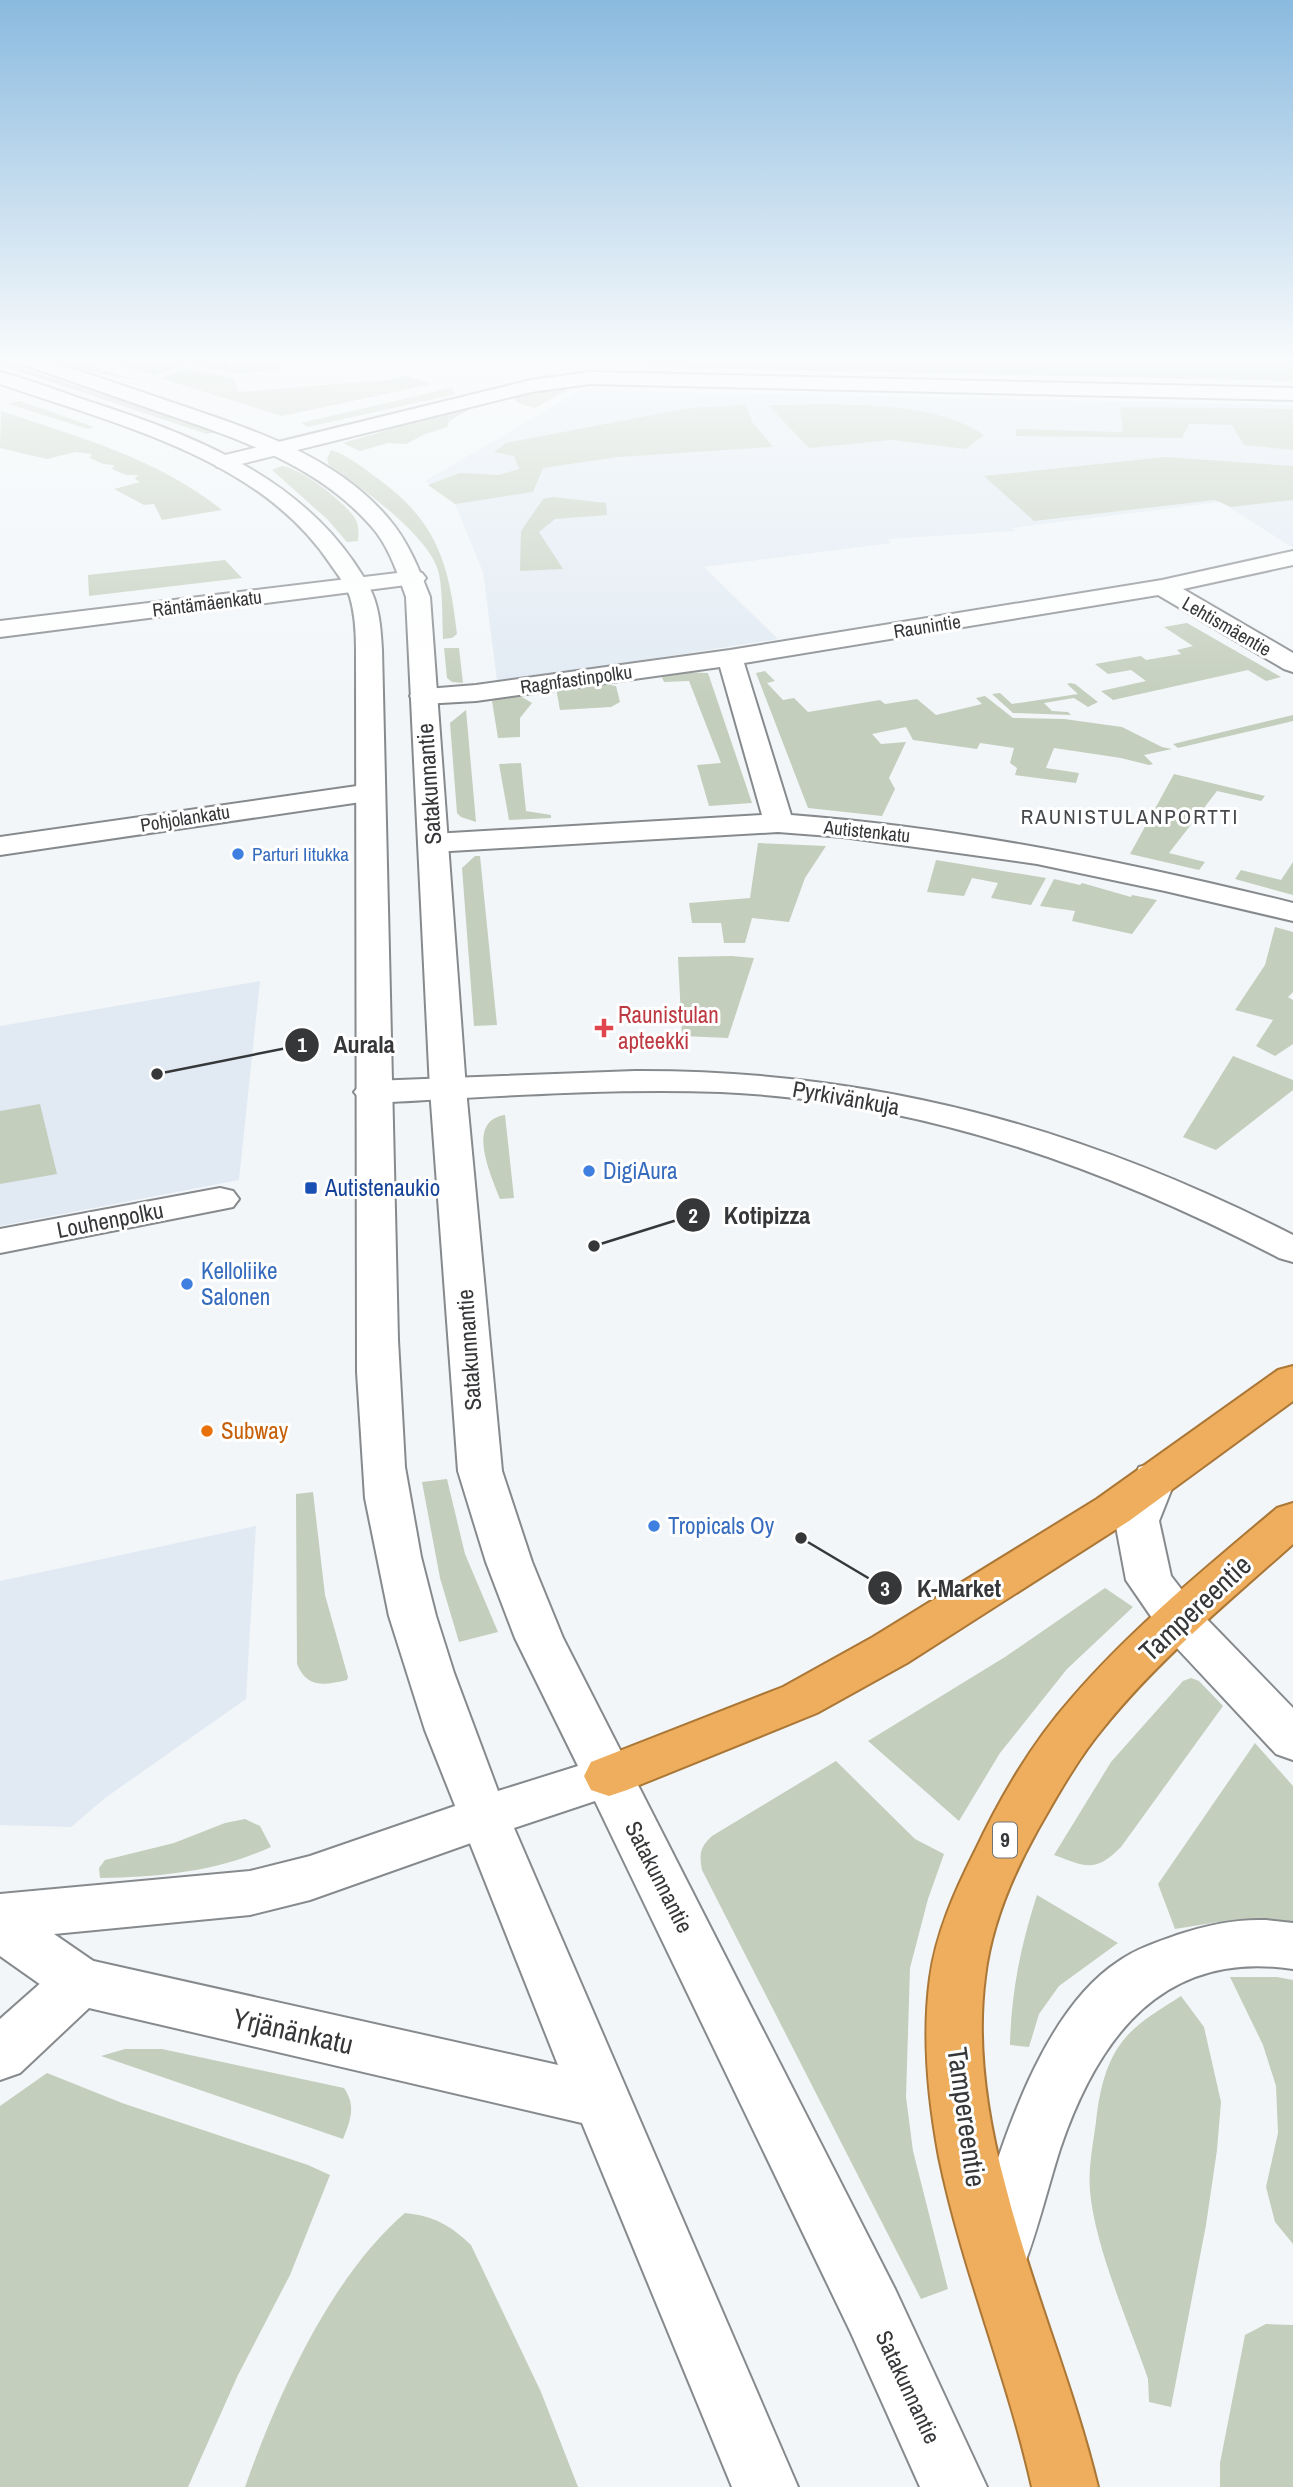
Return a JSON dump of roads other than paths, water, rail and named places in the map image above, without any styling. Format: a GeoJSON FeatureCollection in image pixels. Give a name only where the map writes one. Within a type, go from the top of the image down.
{"type":"FeatureCollection","features":[{"type":"Feature","properties":{"kind":"highway"},"geometry":{"type":"LineString","coordinates":[[609,1776],[800,1700],[891,1650],[1102,1517],[1293,1380]]}},
{"type":"Feature","properties":{"kind":"highway","name":"Tampereentie"},"geometry":{"type":"LineString","coordinates":[[1065,2487],[1044,2404],[995,2262],[974,2182],[955,2067],[956,2003],[963,1950],[982,1889],[996,1857],[1024,1807],[1086,1714],[1178,1619],[1293,1519]]}},
{"type":"Feature","properties":{"kind":"main road"},"geometry":{"type":"LineString","coordinates":[[241,472],[282,498],[308,520],[342,562],[356,585],[367,620],[371,793],[372,1092],[380,1414],[386,1492],[400,1572],[419,1644],[484,1818],[765,2487]]}},
{"type":"Feature","properties":{"kind":"main road","name":"Satakunnantie"},"geometry":{"type":"LineString","coordinates":[[320,472],[368,509],[395,541],[406,557],[418,597],[448,1089],[474,1420],[481,1471],[509,1562],[539,1638],[873,2311],[954,2487]]}},
{"type":"Feature","properties":{"kind":"main road","name":"Raunintie"},"geometry":{"type":"LineString","coordinates":[[730,658],[1162,587],[1293,558]]}},
{"type":"Feature","properties":{"kind":"main road","name":"Räntämäenkatu"},"geometry":{"type":"LineString","coordinates":[[0,629],[414,578]]}},
{"type":"Feature","properties":{"kind":"main road","name":"Lehtismäentie"},"geometry":{"type":"LineString","coordinates":[[1162,587],[1293,664]]}},
{"type":"Feature","properties":{"kind":"main road"},"geometry":{"type":"LineString","coordinates":[[730,658],[778,823]]}},
{"type":"Feature","properties":{"kind":"main road","name":"Ragnfastinpolku"},"geometry":{"type":"LineString","coordinates":[[369,699],[476,693],[730,658]]}},
{"type":"Feature","properties":{"kind":"main road","name":"Pohjolankatu"},"geometry":{"type":"LineString","coordinates":[[0,846],[371,793]]}},
{"type":"Feature","properties":{"kind":"main road","name":"Autistenkatu"},"geometry":{"type":"LineString","coordinates":[[433,843],[778,823],[873,831],[1035,853],[1144,874],[1293,912]]}},
{"type":"Feature","properties":{"kind":"main road","name":"Pyrkivänkuja"},"geometry":{"type":"LineString","coordinates":[[372,1092],[670,1081],[724,1082],[817,1091],[991,1126],[1057,1146],[1140,1177],[1293,1250]]}},
{"type":"Feature","properties":{"kind":"main road","name":"Louhenpolku"},"geometry":{"type":"LineString","coordinates":[[0,1241],[220,1199]]}},
{"type":"Feature","properties":{"kind":"main road"},"geometry":{"type":"LineString","coordinates":[[1154,1478],[1137,1521],[1149,1580],[1178,1619],[1293,1740]]}},
{"type":"Feature","properties":{"kind":"main road"},"geometry":{"type":"LineString","coordinates":[[0,1917],[250,1893],[310,1878],[609,1776]]}},
{"type":"Feature","properties":{"kind":"main road","name":"Yrjänänkatu"},"geometry":{"type":"LineString","coordinates":[[0,1927],[80,1982],[601,2101]]}},
{"type":"Feature","properties":{"kind":"main road"},"geometry":{"type":"LineString","coordinates":[[995,2262],[1044,2116],[1072,2056],[1093,2020],[1134,1980],[1173,1960],[1215,1946],[1248,1941],[1293,1946]]}},
{"type":"Feature","properties":{"kind":"main road"},"geometry":{"type":"LineString","coordinates":[[0,2055],[80,1982]]}},
{"type":"Feature","properties":{"kind":"place","name":"Parturi Iitukka"},"geometry":{"type":"Point","coordinates":[238,854]}},
{"type":"Feature","properties":{"kind":"place","name":"Raunistulan apteekki"},"geometry":{"type":"Point","coordinates":[604,1028]}},
{"type":"Feature","properties":{"kind":"place","name":"Aurala"},"geometry":{"type":"Point","coordinates":[157,1074]}},
{"type":"Feature","properties":{"kind":"place","name":"DigiAura"},"geometry":{"type":"Point","coordinates":[589,1171]}},
{"type":"Feature","properties":{"kind":"place","name":"Autistenaukio"},"geometry":{"type":"Point","coordinates":[311,1188]}},
{"type":"Feature","properties":{"kind":"place","name":"Kotipizza"},"geometry":{"type":"Point","coordinates":[594,1246]}},
{"type":"Feature","properties":{"kind":"place","name":"Kelloliike Salonen"},"geometry":{"type":"Point","coordinates":[187,1284]}},
{"type":"Feature","properties":{"kind":"place","name":"Subway"},"geometry":{"type":"Point","coordinates":[207,1431]}},
{"type":"Feature","properties":{"kind":"place","name":"Tropicals Oy"},"geometry":{"type":"Point","coordinates":[654,1526]}},
{"type":"Feature","properties":{"kind":"place","name":"K-Market"},"geometry":{"type":"Point","coordinates":[801,1538]}},
{"type":"Feature","properties":{"kind":"district","name":"RAUNISTULANPORTTI"},"geometry":{"type":"Point","coordinates":[1130,817]}}]}
